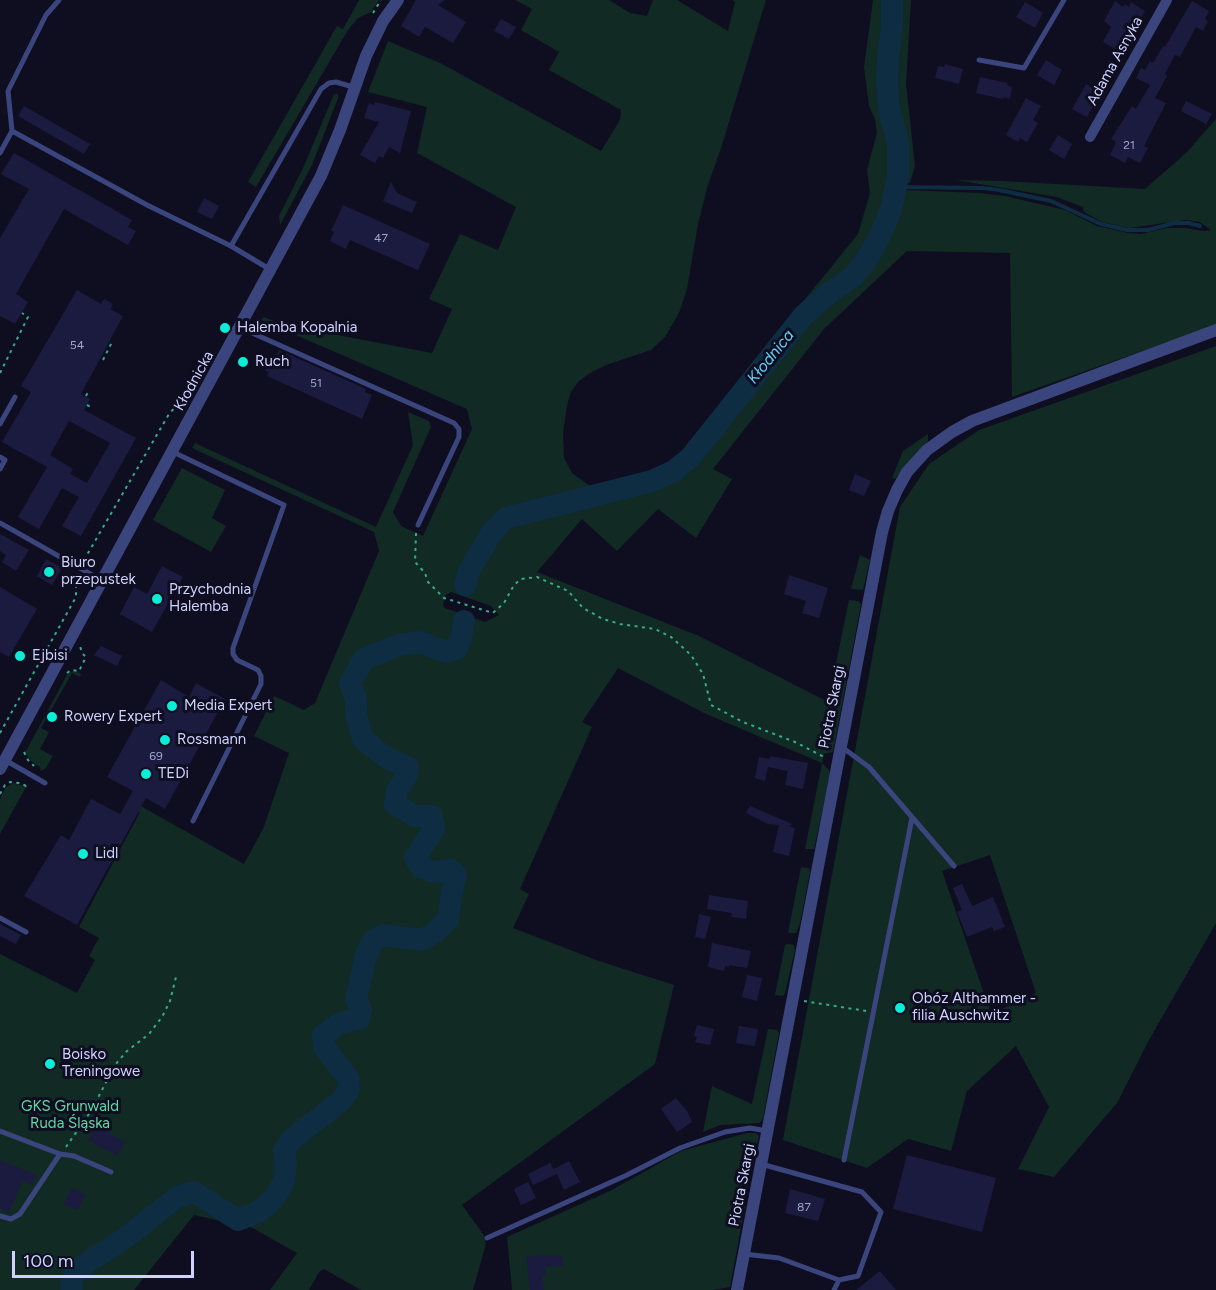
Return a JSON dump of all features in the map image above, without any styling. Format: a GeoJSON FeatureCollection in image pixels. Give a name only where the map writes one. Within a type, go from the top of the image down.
{"type":"FeatureCollection","features":[{"type":"Feature","properties":{"kind":"street","name":"Kłodnicka"},"geometry":{"type":"LineString","coordinates":[[3,765],[241,328],[321,176],[374,38],[398,0]]}},
{"type":"Feature","properties":{"kind":"street","name":"Adama Asnyka"},"geometry":{"type":"LineString","coordinates":[[1090,137],[1167,0]]}},
{"type":"Feature","properties":{"kind":"street","name":"Piotra Skargi"},"geometry":{"type":"LineString","coordinates":[[737,1290],[836,764],[888,511],[902,481],[919,458],[942,438],[972,421],[1216,330]]}},
{"type":"Feature","properties":{"kind":"lane"},"geometry":{"type":"LineString","coordinates":[[0,153],[12,131],[8,91],[46,15],[59,0]]}},
{"type":"Feature","properties":{"kind":"lane"},"geometry":{"type":"LineString","coordinates":[[979,60],[1024,68],[1064,0]]}},
{"type":"Feature","properties":{"kind":"lane"},"geometry":{"type":"LineString","coordinates":[[231,246],[321,89],[329,83],[336,82],[355,87]]}},
{"type":"Feature","properties":{"kind":"lane"},"geometry":{"type":"LineString","coordinates":[[12,131],[147,206],[231,246],[272,270]]}},
{"type":"Feature","properties":{"kind":"lane"},"geometry":{"type":"LineString","coordinates":[[241,328],[454,423],[459,429],[459,437],[418,525]]}},
{"type":"Feature","properties":{"kind":"lane"},"geometry":{"type":"LineString","coordinates":[[0,424],[15,397]]}},
{"type":"Feature","properties":{"kind":"lane"},"geometry":{"type":"LineString","coordinates":[[173,452],[284,505],[233,648],[233,654],[237,660],[258,670],[261,684],[193,821]]}},
{"type":"Feature","properties":{"kind":"lane"},"geometry":{"type":"LineString","coordinates":[[0,457],[5,460],[0,469]]}},
{"type":"Feature","properties":{"kind":"lane"},"geometry":{"type":"LineString","coordinates":[[0,524],[103,581]]}},
{"type":"Feature","properties":{"kind":"lane"},"geometry":{"type":"LineString","coordinates":[[840,746],[869,768],[954,866]]}},
{"type":"Feature","properties":{"kind":"lane"},"geometry":{"type":"LineString","coordinates":[[3,765],[45,783]]}},
{"type":"Feature","properties":{"kind":"lane"},"geometry":{"type":"LineString","coordinates":[[844,1160],[912,818]]}},
{"type":"Feature","properties":{"kind":"lane"},"geometry":{"type":"LineString","coordinates":[[0,918],[26,932]]}},
{"type":"Feature","properties":{"kind":"lane"},"geometry":{"type":"LineString","coordinates":[[487,1238],[627,1175],[680,1148],[725,1132],[750,1128],[767,1131]]}},
{"type":"Feature","properties":{"kind":"lane"},"geometry":{"type":"LineString","coordinates":[[0,1131],[60,1154],[74,1156],[111,1172]]}},
{"type":"Feature","properties":{"kind":"lane"},"geometry":{"type":"LineString","coordinates":[[0,1216],[11,1219],[20,1214],[60,1154]]}},
{"type":"Feature","properties":{"kind":"lane"},"geometry":{"type":"LineString","coordinates":[[744,1254],[779,1258],[839,1280],[858,1276],[881,1212],[862,1192],[761,1164]]}},
{"type":"Feature","properties":{"kind":"lane"},"geometry":{"type":"LineString","coordinates":[[834,1290],[839,1280]]}},
{"type":"Feature","properties":{"kind":"path"},"geometry":{"type":"LineString","coordinates":[[371,18],[381,0]]}},
{"type":"Feature","properties":{"kind":"path"},"geometry":{"type":"LineString","coordinates":[[0,372],[28,317],[22,313]]}},
{"type":"Feature","properties":{"kind":"path"},"geometry":{"type":"LineString","coordinates":[[103,360],[112,342]]}},
{"type":"Feature","properties":{"kind":"path"},"geometry":{"type":"LineString","coordinates":[[0,733],[76,597],[75,578],[80,568],[169,414],[193,387]]}},
{"type":"Feature","properties":{"kind":"path"},"geometry":{"type":"LineString","coordinates":[[86,396],[88,392]]}},
{"type":"Feature","properties":{"kind":"path"},"geometry":{"type":"LineString","coordinates":[[87,405],[91,407]]}},
{"type":"Feature","properties":{"kind":"path"},"geometry":{"type":"LineString","coordinates":[[418,525],[414,550],[415,562],[440,596],[493,613],[521,579],[537,577],[568,591],[583,608],[603,620],[656,629],[671,637],[691,655],[703,674],[711,705],[743,722],[795,742],[836,764]]}},
{"type":"Feature","properties":{"kind":"path"},"geometry":{"type":"LineString","coordinates":[[62,681],[67,671],[79,671],[86,657],[82,654],[80,646]]}},
{"type":"Feature","properties":{"kind":"path"},"geometry":{"type":"LineString","coordinates":[[0,794],[5,785],[10,782],[26,786],[32,776],[36,767],[25,755],[25,748]]}},
{"type":"Feature","properties":{"kind":"path"},"geometry":{"type":"LineString","coordinates":[[60,1154],[86,1119],[116,1065],[127,1051],[149,1034],[162,1017],[170,1001],[177,973]]}},
{"type":"Feature","properties":{"kind":"path"},"geometry":{"type":"LineString","coordinates":[[792,999],[874,1012]]}},
{"type":"Feature","properties":{"kind":"green space"},"geometry":{"type":"Polygon","coordinates":[[[359,0],[379,0],[371,12],[358,18],[348,30],[256,187],[248,182],[337,26],[343,29],[359,0]]]}},
{"type":"Feature","properties":{"kind":"green space","name":"GKS Grunwald Ruda Śląska"},"geometry":{"type":"Polygon","coordinates":[[[515,0],[609,0],[630,13],[647,16],[653,0],[677,0],[728,31],[735,2],[732,0],[766,0],[707,188],[698,224],[687,289],[679,313],[665,337],[651,350],[606,365],[590,373],[578,382],[571,392],[563,433],[564,458],[572,473],[590,486],[639,478],[659,468],[681,452],[858,234],[870,193],[867,170],[877,133],[875,119],[869,106],[864,67],[873,0],[911,0],[906,84],[915,166],[910,183],[893,185],[892,193],[905,190],[1005,196],[1065,210],[1097,226],[1128,233],[1141,234],[1167,228],[1211,230],[1200,222],[1185,220],[1129,228],[1102,222],[1084,212],[1083,207],[1057,197],[956,180],[1145,189],[1186,153],[1216,119],[1216,325],[1012,397],[1010,253],[907,251],[824,329],[713,469],[732,479],[696,538],[658,509],[617,551],[582,519],[537,572],[699,636],[828,702],[849,600],[858,601],[861,604],[833,752],[824,754],[822,763],[706,714],[618,668],[582,722],[592,727],[520,889],[529,894],[513,928],[599,961],[674,985],[655,1064],[462,1205],[483,1234],[486,1244],[473,1290],[361,1290],[324,1269],[319,1272],[309,1290],[270,1290],[297,1253],[249,1226],[194,1215],[134,1290],[0,1290],[0,954],[77,993],[95,960],[89,956],[99,938],[79,927],[140,812],[135,809],[137,804],[244,864],[263,829],[289,753],[254,736],[274,696],[304,710],[315,703],[379,551],[374,532],[192,448],[195,443],[376,527],[413,445],[408,412],[429,421],[431,427],[393,512],[401,526],[423,536],[472,429],[467,409],[261,320],[264,317],[309,335],[311,330],[432,353],[452,309],[429,299],[460,234],[498,250],[516,207],[417,153],[427,107],[368,92],[388,41],[442,64],[601,151],[620,120],[621,110],[549,70],[559,52],[521,30],[532,9],[515,0]],[[451,592],[446,595],[443,605],[445,608],[485,622],[499,615],[491,606],[451,592]]]}},
{"type":"Feature","properties":{"kind":"green space"},"geometry":{"type":"Polygon","coordinates":[[[334,94],[338,94],[338,98],[312,165],[280,225],[279,216],[304,166],[334,94]]]}},
{"type":"Feature","properties":{"kind":"green space"},"geometry":{"type":"Polygon","coordinates":[[[1216,346],[1216,923],[1149,1040],[1117,1103],[1054,1177],[1018,1169],[1049,1107],[1016,1046],[967,1091],[951,1151],[908,1139],[867,1168],[783,1140],[900,507],[929,464],[979,430],[1216,346]],[[990,855],[942,871],[991,1014],[1036,993],[990,855]]]}},
{"type":"Feature","properties":{"kind":"green space"},"geometry":{"type":"Polygon","coordinates":[[[928,434],[928,441],[895,479],[892,478],[903,451],[928,434]]]}},
{"type":"Feature","properties":{"kind":"green space"},"geometry":{"type":"Polygon","coordinates":[[[182,468],[225,490],[212,518],[226,526],[211,552],[153,520],[182,468]]]}},
{"type":"Feature","properties":{"kind":"green space"},"geometry":{"type":"Polygon","coordinates":[[[860,555],[870,560],[863,590],[851,589],[860,555]]]}},
{"type":"Feature","properties":{"kind":"green space"},"geometry":{"type":"Polygon","coordinates":[[[76,671],[81,674],[80,677],[72,673],[41,728],[49,732],[40,749],[53,756],[45,769],[40,771],[41,768],[25,753],[68,673],[76,671]]]}},
{"type":"Feature","properties":{"kind":"green space"},"geometry":{"type":"Polygon","coordinates":[[[822,763],[829,770],[830,775],[814,849],[805,849],[822,763]]]}},
{"type":"Feature","properties":{"kind":"green space"},"geometry":{"type":"Polygon","coordinates":[[[14,783],[26,787],[0,834],[0,799],[6,787],[14,783]]]}},
{"type":"Feature","properties":{"kind":"green space"},"geometry":{"type":"Polygon","coordinates":[[[801,867],[809,868],[810,872],[800,923],[796,933],[788,933],[801,867]]]}},
{"type":"Feature","properties":{"kind":"green space"},"geometry":{"type":"Polygon","coordinates":[[[785,945],[794,945],[795,950],[785,993],[783,996],[775,995],[785,945]]]}},
{"type":"Feature","properties":{"kind":"green space"},"geometry":{"type":"Polygon","coordinates":[[[768,1029],[777,1030],[779,1033],[763,1118],[760,1123],[720,1125],[703,1132],[712,1086],[752,1104],[768,1029]]]}},
{"type":"Feature","properties":{"kind":"green space"},"geometry":{"type":"Polygon","coordinates":[[[747,1133],[756,1133],[759,1136],[754,1156],[749,1160],[745,1184],[748,1190],[730,1287],[713,1290],[512,1290],[507,1237],[612,1190],[681,1151],[747,1133]]]}},
{"type":"Feature","properties":{"kind":"building"},"geometry":{"type":"Polygon","coordinates":[[[416,0],[445,0],[438,5],[466,22],[453,43],[425,27],[419,37],[401,26],[416,0]]]}},
{"type":"Feature","properties":{"kind":"building"},"geometry":{"type":"Polygon","coordinates":[[[1115,1],[1123,7],[1125,4],[1129,7],[1131,2],[1145,11],[1122,53],[1103,42],[1111,27],[1104,21],[1115,1]]]}},
{"type":"Feature","properties":{"kind":"building"},"geometry":{"type":"Polygon","coordinates":[[[1192,1],[1209,11],[1205,19],[1208,21],[1203,31],[1196,27],[1180,57],[1175,55],[1165,74],[1167,76],[1155,98],[1166,103],[1144,146],[1148,148],[1140,163],[1128,157],[1125,163],[1110,155],[1116,142],[1111,139],[1132,106],[1136,109],[1150,85],[1136,78],[1141,68],[1145,70],[1150,61],[1153,63],[1163,46],[1165,47],[1192,1]]]}},
{"type":"Feature","properties":{"kind":"building"},"geometry":{"type":"Polygon","coordinates":[[[1025,2],[1043,13],[1035,28],[1016,17],[1025,2]]]}},
{"type":"Feature","properties":{"kind":"building"},"geometry":{"type":"Polygon","coordinates":[[[501,19],[516,27],[509,39],[494,31],[501,19]]]}},
{"type":"Feature","properties":{"kind":"building"},"geometry":{"type":"Polygon","coordinates":[[[1046,60],[1062,70],[1054,85],[1037,75],[1046,60]]]}},
{"type":"Feature","properties":{"kind":"building"},"geometry":{"type":"Polygon","coordinates":[[[945,64],[963,69],[959,84],[935,78],[938,66],[944,67],[945,64]]]}},
{"type":"Feature","properties":{"kind":"building"},"geometry":{"type":"Polygon","coordinates":[[[980,77],[1007,83],[1012,87],[1010,99],[976,93],[980,77]]]}},
{"type":"Feature","properties":{"kind":"building"},"geometry":{"type":"Polygon","coordinates":[[[1086,84],[1094,89],[1092,93],[1098,97],[1087,117],[1072,109],[1086,84]]]}},
{"type":"Feature","properties":{"kind":"building"},"geometry":{"type":"Polygon","coordinates":[[[1026,98],[1041,106],[1033,120],[1038,123],[1027,142],[1020,138],[1018,142],[1006,135],[1026,98]]]}},
{"type":"Feature","properties":{"kind":"building"},"geometry":{"type":"Polygon","coordinates":[[[1186,101],[1212,114],[1206,124],[1181,111],[1186,101]]]}},
{"type":"Feature","properties":{"kind":"building"},"geometry":{"type":"Polygon","coordinates":[[[375,102],[411,111],[400,153],[389,147],[383,158],[379,156],[375,163],[360,155],[379,122],[364,118],[369,103],[374,105],[375,102]]]}},
{"type":"Feature","properties":{"kind":"building"},"geometry":{"type":"Polygon","coordinates":[[[24,106],[90,144],[84,154],[18,116],[24,106]]]}},
{"type":"Feature","properties":{"kind":"building"},"geometry":{"type":"Polygon","coordinates":[[[1058,135],[1072,144],[1064,159],[1049,150],[1058,135]]]}},
{"type":"Feature","properties":{"kind":"building"},"geometry":{"type":"Polygon","coordinates":[[[14,153],[132,220],[128,227],[136,231],[128,245],[64,209],[16,294],[28,302],[15,324],[0,316],[0,238],[29,189],[1,174],[14,153]]]}},
{"type":"Feature","properties":{"kind":"building"},"geometry":{"type":"Polygon","coordinates":[[[391,182],[397,193],[417,202],[412,213],[383,201],[391,182]]]}},
{"type":"Feature","properties":{"kind":"building"},"geometry":{"type":"Polygon","coordinates":[[[204,198],[219,206],[212,219],[197,212],[204,198]]]}},
{"type":"Feature","properties":{"kind":"building"},"geometry":{"type":"Polygon","coordinates":[[[343,205],[430,244],[418,270],[350,240],[346,249],[330,241],[334,232],[331,231],[343,205]]]}},
{"type":"Feature","properties":{"kind":"building"},"geometry":{"type":"Polygon","coordinates":[[[77,290],[101,304],[104,299],[113,304],[110,309],[123,316],[81,394],[90,399],[84,410],[136,438],[81,536],[62,526],[79,497],[62,488],[39,529],[18,517],[47,467],[2,442],[31,392],[21,386],[77,290]],[[69,421],[50,455],[73,469],[70,474],[87,483],[110,443],[69,421]]]}},
{"type":"Feature","properties":{"kind":"building"},"geometry":{"type":"Polygon","coordinates":[[[279,350],[366,389],[365,392],[372,395],[362,419],[267,376],[269,372],[265,371],[271,358],[275,359],[279,350]]]}},
{"type":"Feature","properties":{"kind":"building"},"geometry":{"type":"Polygon","coordinates":[[[855,474],[871,481],[864,496],[849,490],[855,474]]]}},
{"type":"Feature","properties":{"kind":"building"},"geometry":{"type":"Polygon","coordinates":[[[0,534],[29,550],[16,571],[2,562],[6,555],[0,551],[0,534]]]}},
{"type":"Feature","properties":{"kind":"building","name":"Biuro przepustek"},"geometry":{"type":"Polygon","coordinates":[[[46,559],[62,568],[52,585],[37,576],[46,559]]]}},
{"type":"Feature","properties":{"kind":"building","name":"Przychodnia Halemba"},"geometry":{"type":"Polygon","coordinates":[[[162,566],[183,577],[152,632],[120,614],[134,587],[147,594],[162,566]]]}},
{"type":"Feature","properties":{"kind":"building"},"geometry":{"type":"Polygon","coordinates":[[[789,575],[828,588],[819,618],[802,613],[806,601],[784,594],[789,575]]]}},
{"type":"Feature","properties":{"kind":"building","name":"Ejbisi"},"geometry":{"type":"Polygon","coordinates":[[[0,587],[37,609],[9,657],[0,652],[0,587]]]}},
{"type":"Feature","properties":{"kind":"building"},"geometry":{"type":"Polygon","coordinates":[[[101,646],[122,656],[117,666],[94,655],[101,646]]]}},
{"type":"Feature","properties":{"kind":"building"},"geometry":{"type":"Polygon","coordinates":[[[161,680],[189,697],[196,683],[225,699],[165,809],[146,798],[77,925],[24,896],[61,835],[69,840],[91,799],[120,814],[133,791],[107,777],[161,680]]]}},
{"type":"Feature","properties":{"kind":"building"},"geometry":{"type":"Polygon","coordinates":[[[770,756],[808,763],[803,789],[785,785],[788,771],[768,767],[765,781],[755,778],[759,757],[770,759],[770,756]]]}},
{"type":"Feature","properties":{"kind":"building"},"geometry":{"type":"Polygon","coordinates":[[[750,806],[792,824],[791,826],[785,825],[795,828],[789,856],[773,852],[779,825],[768,824],[746,813],[750,806]]]}},
{"type":"Feature","properties":{"kind":"building"},"geometry":{"type":"Polygon","coordinates":[[[962,884],[972,906],[993,897],[1005,927],[994,931],[992,927],[967,937],[957,912],[962,910],[953,888],[962,884]]]}},
{"type":"Feature","properties":{"kind":"building"},"geometry":{"type":"Polygon","coordinates":[[[709,895],[748,901],[746,919],[731,917],[732,913],[707,909],[709,895]]]}},
{"type":"Feature","properties":{"kind":"building"},"geometry":{"type":"Polygon","coordinates":[[[699,914],[711,917],[705,939],[695,937],[699,914]]]}},
{"type":"Feature","properties":{"kind":"building"},"geometry":{"type":"Polygon","coordinates":[[[0,924],[21,935],[16,944],[0,936],[0,924]]]}},
{"type":"Feature","properties":{"kind":"building"},"geometry":{"type":"Polygon","coordinates":[[[712,943],[751,951],[747,968],[729,965],[729,967],[725,966],[724,971],[708,967],[712,943]]]}},
{"type":"Feature","properties":{"kind":"building"},"geometry":{"type":"Polygon","coordinates":[[[747,975],[762,978],[757,1001],[742,997],[747,975]]]}},
{"type":"Feature","properties":{"kind":"building"},"geometry":{"type":"Polygon","coordinates":[[[697,1025],[714,1029],[710,1045],[695,1042],[697,1025]]]}},
{"type":"Feature","properties":{"kind":"building"},"geometry":{"type":"Polygon","coordinates":[[[739,1026],[758,1029],[755,1046],[736,1043],[739,1026]]]}},
{"type":"Feature","properties":{"kind":"building"},"geometry":{"type":"Polygon","coordinates":[[[676,1098],[687,1111],[692,1122],[677,1132],[661,1109],[676,1098]]]}},
{"type":"Feature","properties":{"kind":"building"},"geometry":{"type":"Polygon","coordinates":[[[96,1126],[125,1142],[117,1156],[88,1140],[96,1126]]]}},
{"type":"Feature","properties":{"kind":"building"},"geometry":{"type":"Polygon","coordinates":[[[907,1155],[996,1178],[982,1232],[893,1209],[907,1155]]]}},
{"type":"Feature","properties":{"kind":"building"},"geometry":{"type":"Polygon","coordinates":[[[0,1160],[36,1175],[32,1185],[22,1181],[9,1213],[0,1209],[0,1160]]]}},
{"type":"Feature","properties":{"kind":"building"},"geometry":{"type":"Polygon","coordinates":[[[569,1161],[580,1182],[564,1190],[557,1174],[533,1185],[528,1174],[550,1163],[554,1169],[569,1161]]]}},
{"type":"Feature","properties":{"kind":"building"},"geometry":{"type":"Polygon","coordinates":[[[528,1182],[536,1198],[521,1205],[514,1189],[528,1182]]]}},
{"type":"Feature","properties":{"kind":"building"},"geometry":{"type":"Polygon","coordinates":[[[71,1188],[85,1194],[78,1210],[64,1204],[71,1188]]]}},
{"type":"Feature","properties":{"kind":"building"},"geometry":{"type":"Polygon","coordinates":[[[790,1189],[825,1199],[818,1221],[785,1213],[790,1189]]]}},
{"type":"Feature","properties":{"kind":"building"},"geometry":{"type":"Polygon","coordinates":[[[562,1255],[563,1266],[545,1267],[546,1276],[542,1276],[544,1290],[530,1290],[526,1257],[562,1255]]]}},
{"type":"Feature","properties":{"kind":"building"},"geometry":{"type":"Polygon","coordinates":[[[880,1271],[896,1290],[856,1290],[880,1271]]]}},
{"type":"Feature","properties":{"kind":"waterway","name":"Kłodnica"},"geometry":{"type":"LineString","coordinates":[[465,585],[468,573],[492,532],[506,518],[652,481],[674,471],[690,458],[804,315],[854,276],[864,263],[877,242],[891,210],[898,177],[898,143],[889,110],[887,82],[892,0]]}},
{"type":"Feature","properties":{"kind":"waterway"},"geometry":{"type":"LineString","coordinates":[[896,187],[999,190],[1051,201],[1101,224],[1127,230],[1148,230],[1174,223],[1200,226]]}},
{"type":"Feature","properties":{"kind":"waterway","name":"Kłodnica"},"geometry":{"type":"LineString","coordinates":[[72,1290],[74,1275],[88,1262],[124,1239],[177,1197],[194,1192],[238,1220],[256,1213],[273,1200],[284,1182],[286,1165],[284,1150],[292,1139],[341,1101],[349,1089],[348,1078],[324,1047],[323,1035],[340,1023],[359,1019],[361,1009],[356,999],[366,955],[373,941],[383,935],[422,940],[438,930],[448,919],[456,875],[451,870],[435,872],[422,868],[415,858],[434,829],[432,816],[415,816],[395,804],[397,791],[407,775],[408,767],[387,758],[363,739],[356,715],[356,699],[350,683],[364,659],[399,645],[420,642],[446,652],[456,649],[461,639],[464,621]]}},
{"type":"Feature","properties":{"kind":"place","name":"Halemba Kopalnia"},"geometry":{"type":"Point","coordinates":[225,328]}},
{"type":"Feature","properties":{"kind":"place","name":"Ruch"},"geometry":{"type":"Point","coordinates":[243,362]}},
{"type":"Feature","properties":{"kind":"place","name":"Biuro przepustek"},"geometry":{"type":"Point","coordinates":[49,572]}},
{"type":"Feature","properties":{"kind":"place","name":"Przychodnia Halemba"},"geometry":{"type":"Point","coordinates":[157,599]}},
{"type":"Feature","properties":{"kind":"place","name":"Ejbisi"},"geometry":{"type":"Point","coordinates":[20,656]}},
{"type":"Feature","properties":{"kind":"place","name":"Media Expert"},"geometry":{"type":"Point","coordinates":[172,706]}},
{"type":"Feature","properties":{"kind":"place","name":"Rowery Expert"},"geometry":{"type":"Point","coordinates":[52,717]}},
{"type":"Feature","properties":{"kind":"place","name":"Rossmann"},"geometry":{"type":"Point","coordinates":[165,740]}},
{"type":"Feature","properties":{"kind":"place","name":"TEDi"},"geometry":{"type":"Point","coordinates":[146,774]}},
{"type":"Feature","properties":{"kind":"place","name":"Lidl"},"geometry":{"type":"Point","coordinates":[83,854]}},
{"type":"Feature","properties":{"kind":"place","name":"Obóz Althammer - filia Auschwitz"},"geometry":{"type":"Point","coordinates":[900,1008]}},
{"type":"Feature","properties":{"kind":"place","name":"Boisko Treningowe"},"geometry":{"type":"Point","coordinates":[50,1064]}}]}
